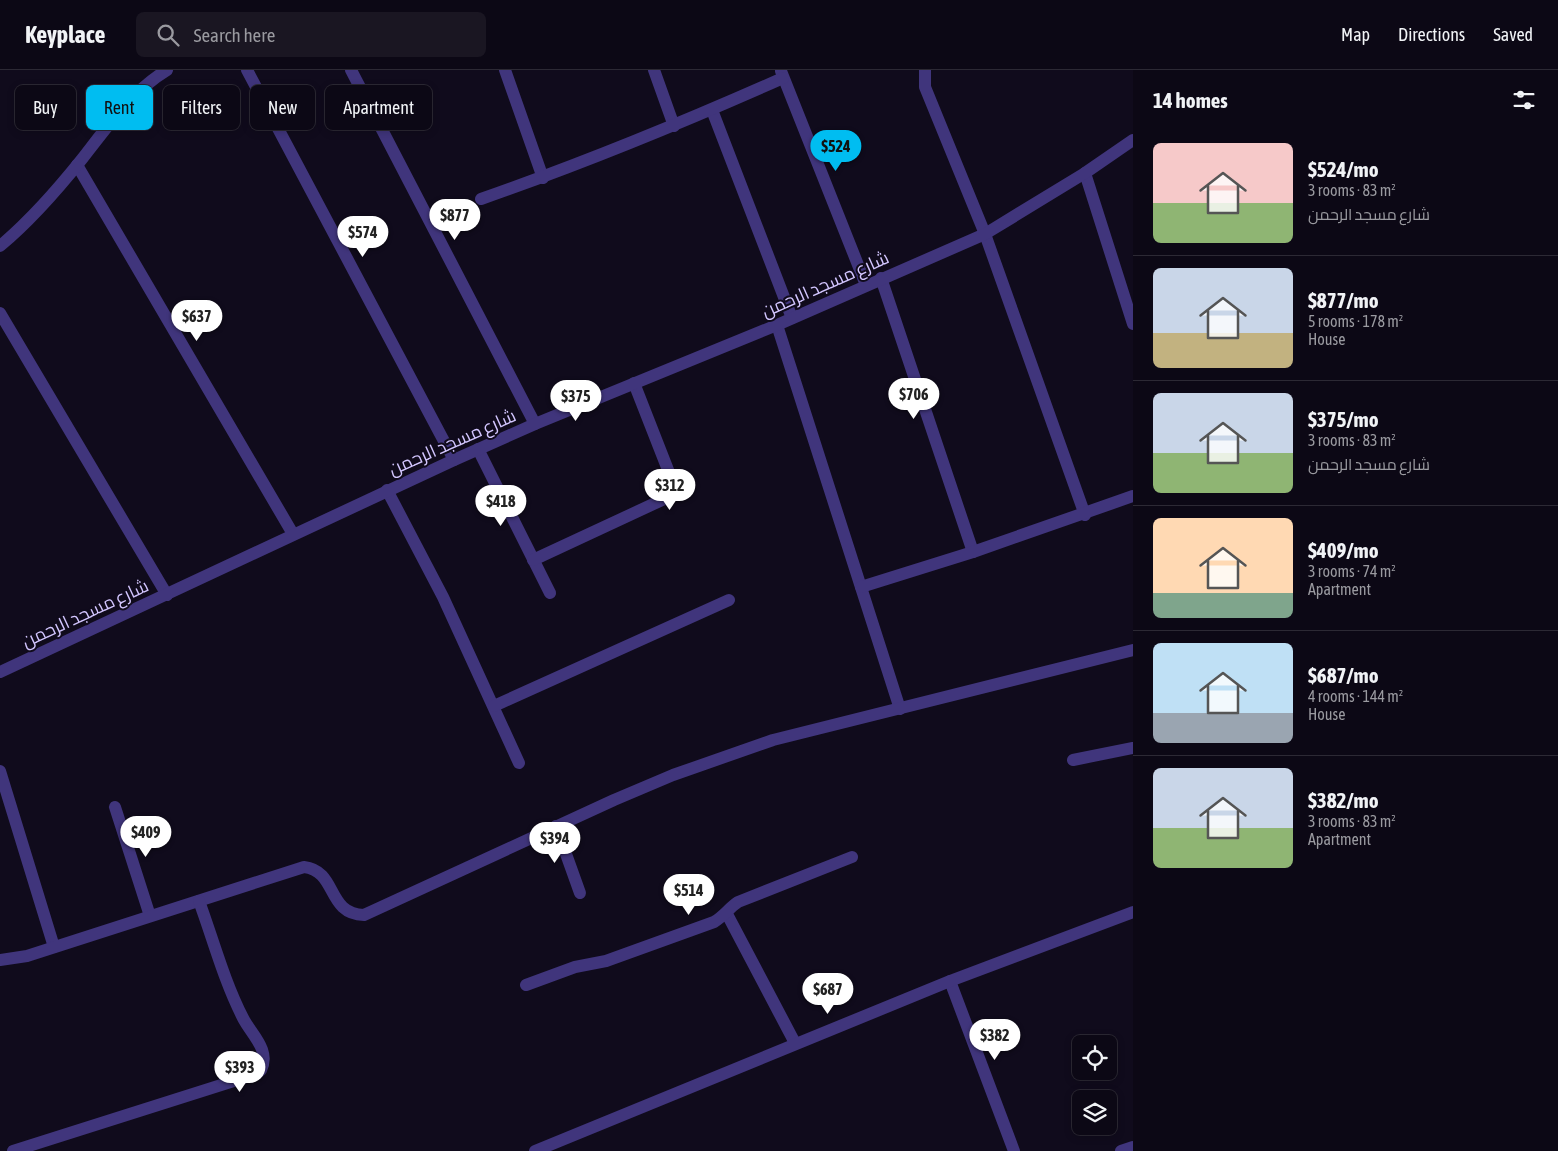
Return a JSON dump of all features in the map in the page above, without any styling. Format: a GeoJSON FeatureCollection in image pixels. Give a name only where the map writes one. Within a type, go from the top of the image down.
{"type":"FeatureCollection","features":[{"type":"Feature","properties":{"kind":"street"},"geometry":{"type":"LineString","coordinates":[[0,246],[44,203],[130,100],[167,70]]}},
{"type":"Feature","properties":{"kind":"street"},"geometry":{"type":"LineString","coordinates":[[247,70],[454,460]]}},
{"type":"Feature","properties":{"kind":"street"},"geometry":{"type":"LineString","coordinates":[[351,70],[534,424]]}},
{"type":"Feature","properties":{"kind":"street"},"geometry":{"type":"LineString","coordinates":[[505,70],[543,178]]}},
{"type":"Feature","properties":{"kind":"street"},"geometry":{"type":"LineString","coordinates":[[654,70],[674,126]]}},
{"type":"Feature","properties":{"kind":"street"},"geometry":{"type":"LineString","coordinates":[[924,70],[925,87],[985,234],[1085,515]]}},
{"type":"Feature","properties":{"kind":"street"},"geometry":{"type":"LineString","coordinates":[[481,199],[543,178],[674,126],[712,110],[782,74],[866,285]]}},
{"type":"Feature","properties":{"kind":"street"},"geometry":{"type":"LineString","coordinates":[[712,110],[792,318]]}},
{"type":"Feature","properties":{"kind":"street","name":"شارع مسجد الرحمن"},"geometry":{"type":"LineString","coordinates":[[0,672],[387,490],[534,424],[777,325],[985,234],[1085,174],[1133,140]]}},
{"type":"Feature","properties":{"kind":"street"},"geometry":{"type":"LineString","coordinates":[[77,165],[293,534]]}},
{"type":"Feature","properties":{"kind":"street"},"geometry":{"type":"LineString","coordinates":[[1085,174],[1133,324]]}},
{"type":"Feature","properties":{"kind":"street"},"geometry":{"type":"LineString","coordinates":[[881,278],[973,552]]}},
{"type":"Feature","properties":{"kind":"street"},"geometry":{"type":"LineString","coordinates":[[0,313],[166,595]]}},
{"type":"Feature","properties":{"kind":"street"},"geometry":{"type":"LineString","coordinates":[[777,325],[900,708]]}},
{"type":"Feature","properties":{"kind":"street"},"geometry":{"type":"LineString","coordinates":[[533,560],[662,500],[669,494],[673,485],[670,475],[634,383]]}},
{"type":"Feature","properties":{"kind":"street"},"geometry":{"type":"LineString","coordinates":[[478,449],[550,593]]}},
{"type":"Feature","properties":{"kind":"street"},"geometry":{"type":"LineString","coordinates":[[387,490],[443,597],[519,763]]}},
{"type":"Feature","properties":{"kind":"street"},"geometry":{"type":"LineString","coordinates":[[861,586],[1085,515],[1133,496]]}},
{"type":"Feature","properties":{"kind":"street"},"geometry":{"type":"LineString","coordinates":[[494,706],[729,600]]}},
{"type":"Feature","properties":{"kind":"street"},"geometry":{"type":"LineString","coordinates":[[0,960],[26,956],[304,867],[320,872],[345,910],[354,914],[364,915],[556,826],[665,778],[720,758],[774,740],[1133,650]]}},
{"type":"Feature","properties":{"kind":"street"},"geometry":{"type":"LineString","coordinates":[[1073,760],[1133,748]]}},
{"type":"Feature","properties":{"kind":"street"},"geometry":{"type":"LineString","coordinates":[[0,771],[54,947]]}},
{"type":"Feature","properties":{"kind":"street"},"geometry":{"type":"LineString","coordinates":[[115,807],[150,916]]}},
{"type":"Feature","properties":{"kind":"street"},"geometry":{"type":"LineString","coordinates":[[556,826],[580,893]]}},
{"type":"Feature","properties":{"kind":"street"},"geometry":{"type":"LineString","coordinates":[[526,985],[576,967],[606,961],[714,922],[727,914],[730,907],[738,902],[852,857]]}},
{"type":"Feature","properties":{"kind":"street"},"geometry":{"type":"LineString","coordinates":[[13,1151],[256,1074],[261,1070],[264,1057],[260,1044],[238,1007],[199,901]]}},
{"type":"Feature","properties":{"kind":"street"},"geometry":{"type":"LineString","coordinates":[[535,1151],[950,981],[1133,912]]}},
{"type":"Feature","properties":{"kind":"street"},"geometry":{"type":"LineString","coordinates":[[727,914],[796,1043]]}},
{"type":"Feature","properties":{"kind":"street"},"geometry":{"type":"LineString","coordinates":[[950,981],[1013,1151]]}},
{"type":"Feature","properties":{"kind":"street"},"geometry":{"type":"LineString","coordinates":[[1121,1151],[1133,1147]]}}]}
